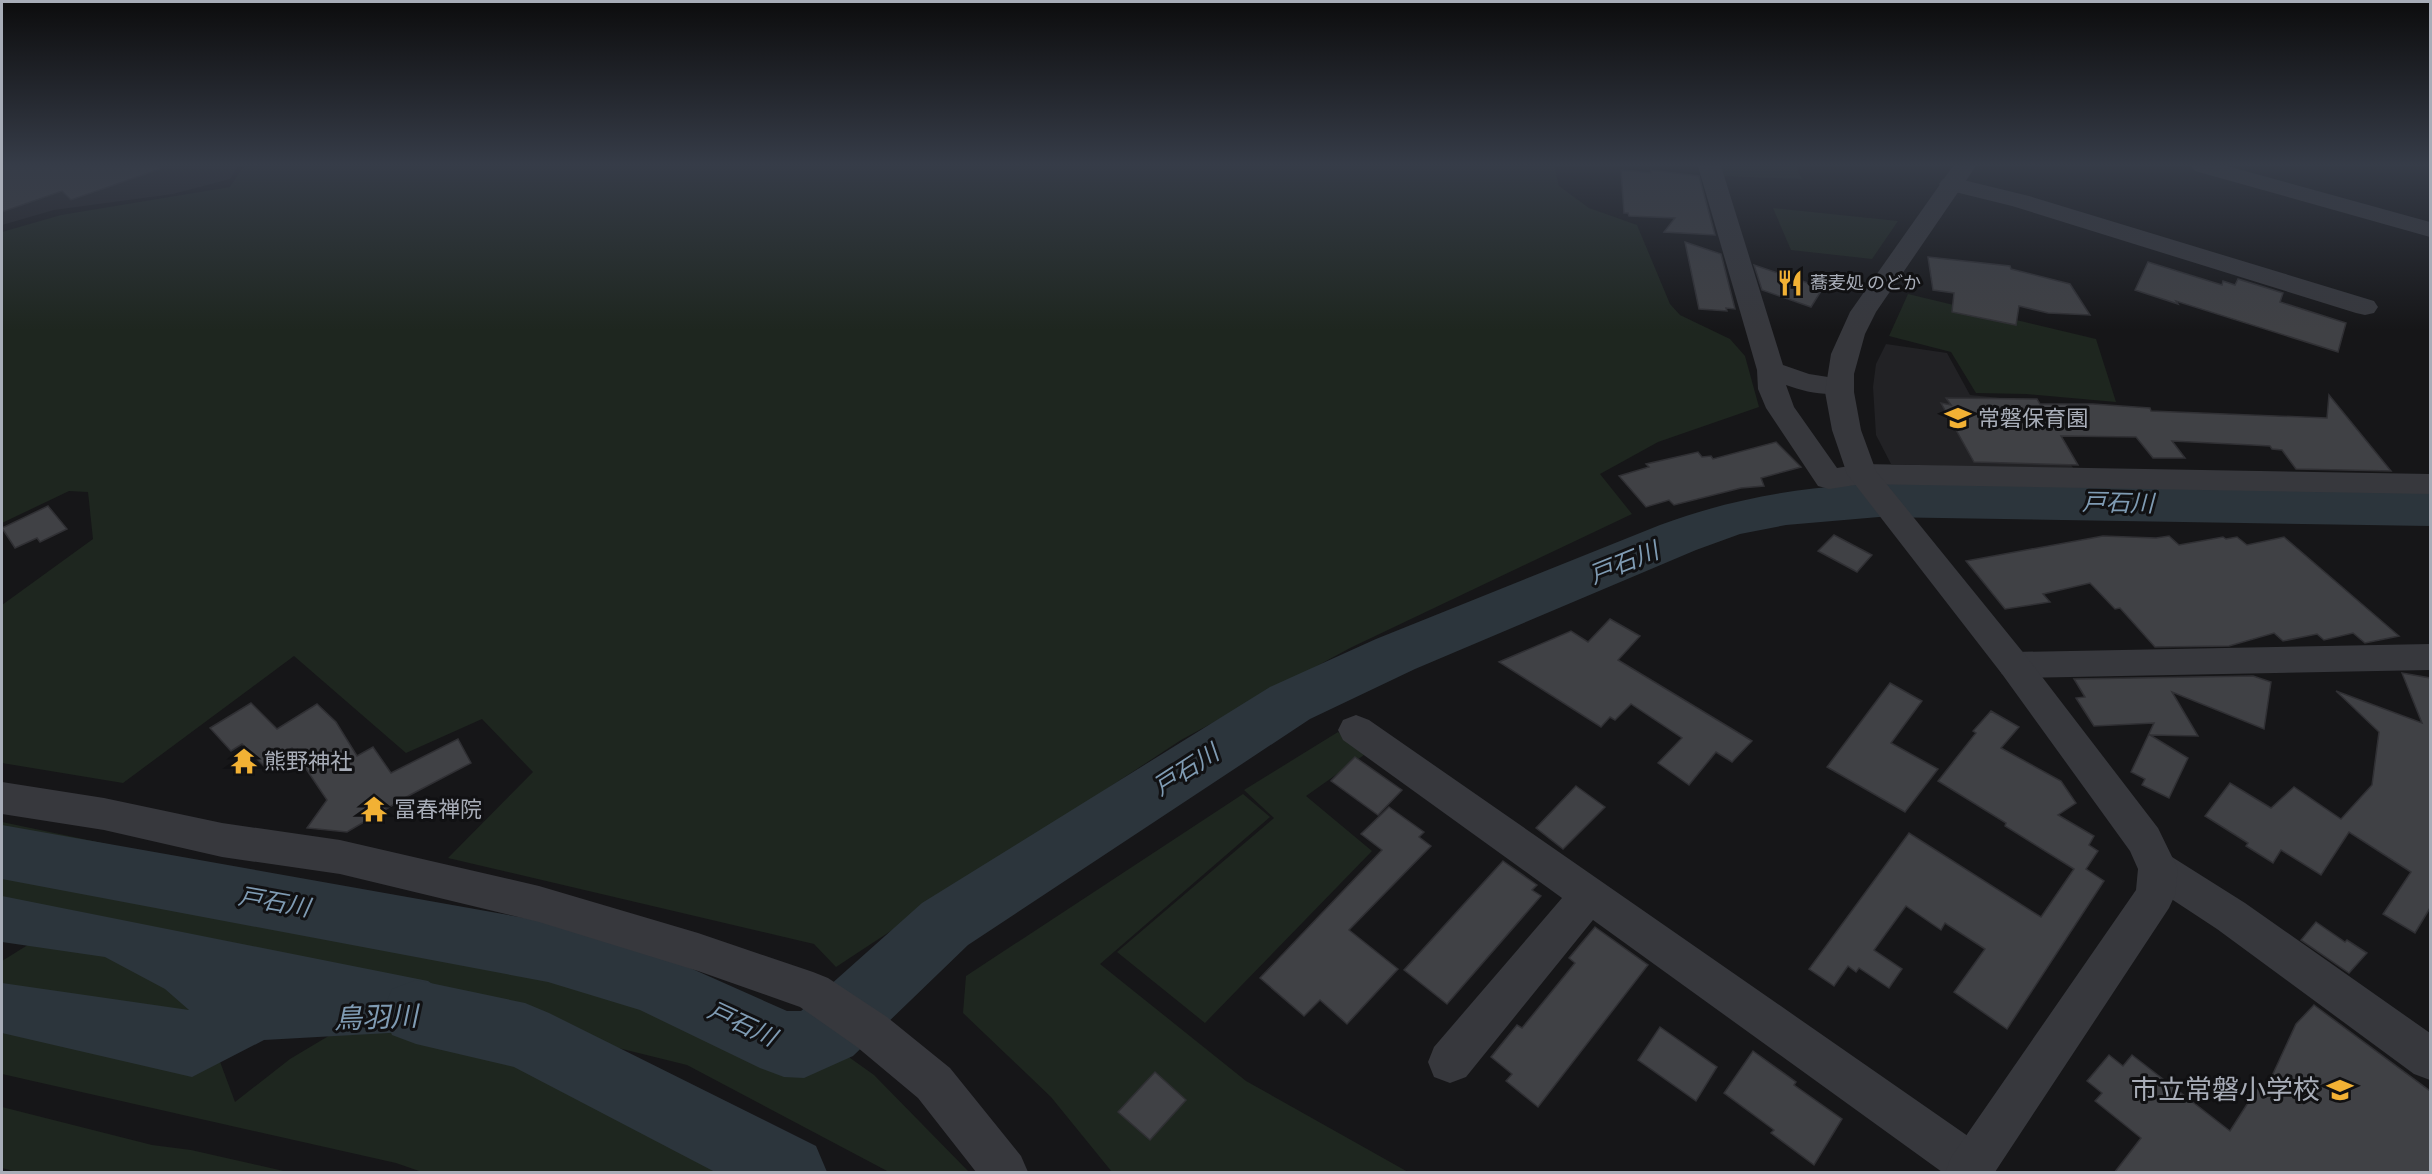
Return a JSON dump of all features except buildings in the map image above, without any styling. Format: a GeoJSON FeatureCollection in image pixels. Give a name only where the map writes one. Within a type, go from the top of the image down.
{"type":"FeatureCollection","features":[{"type":"Feature","properties":{"kind":"street"},"geometry":{"type":"LineString","coordinates":[[1726,221],[1771,370],[1772,389],[1780,408],[1829,479],[2430,484]]}},
{"type":"Feature","properties":{"kind":"street"},"geometry":{"type":"LineString","coordinates":[[1356,730],[1970,1169],[2156,895],[2158,869],[2144,840],[2014,665],[1865,478],[1852,449],[1837,386],[1841,357],[1854,328],[1927,221]]}},
{"type":"Feature","properties":{"kind":"street"},"geometry":{"type":"LineString","coordinates":[[2083,221],[2366,307]]}},
{"type":"Feature","properties":{"kind":"street"},"geometry":{"type":"LineString","coordinates":[[2397,221],[2430,230]]}},
{"type":"Feature","properties":{"kind":"street"},"geometry":{"type":"LineString","coordinates":[[1771,370],[1805,382],[1837,386]]}},
{"type":"Feature","properties":{"kind":"street"},"geometry":{"type":"LineString","coordinates":[[2014,665],[2430,657]]}},
{"type":"Feature","properties":{"kind":"street"},"geometry":{"type":"LineString","coordinates":[[2,798],[104,814],[222,840],[340,857],[539,904],[698,952],[813,992],[872,1032],[934,1083],[1005,1173]]}},
{"type":"Feature","properties":{"kind":"street"},"geometry":{"type":"LineString","coordinates":[[2158,869],[2231,916],[2430,1059]]}},
{"type":"Feature","properties":{"kind":"street"},"geometry":{"type":"LineString","coordinates":[[1450,1062],[1589,895]]}},
{"type":"Feature","properties":{"kind":"shaded area"},"geometry":{"type":"Polygon","coordinates":[[[2,221],[17,221],[2,225],[2,221]]]}},
{"type":"Feature","properties":{"kind":"shaded area"},"geometry":{"type":"Polygon","coordinates":[[[41,221],[1625,221],[1637,225],[1670,304],[1680,315],[1730,339],[1745,356],[1759,407],[1658,442],[1600,474],[1632,514],[1350,648],[1181,740],[836,967],[814,944],[448,858],[533,772],[482,719],[406,753],[294,656],[123,783],[2,763],[2,605],[93,539],[88,492],[69,491],[2,523],[2,232],[41,221]]]}},
{"type":"Feature","properties":{"kind":"shaded area"},"geometry":{"type":"Polygon","coordinates":[[[1778,221],[1898,221],[1872,259],[1791,250],[1778,221]]]}},
{"type":"Feature","properties":{"kind":"shaded area"},"geometry":{"type":"Polygon","coordinates":[[[1908,294],[2096,339],[2116,402],[2026,394],[1976,393],[1951,352],[1889,336],[1908,294]]]}},
{"type":"Feature","properties":{"kind":"shaded area","name":"常磐保育園"},"geometry":{"type":"Polygon","coordinates":[[[1886,344],[1947,353],[1970,395],[2031,401],[2075,471],[1891,464],[1876,435],[1873,387],[1876,364],[1886,344]]]}},
{"type":"Feature","properties":{"kind":"shaded area"},"geometry":{"type":"Polygon","coordinates":[[[1338,732],[1364,755],[1306,796],[1372,851],[1205,1023],[1117,952],[1274,818],[1244,790],[1338,732]]]}},
{"type":"Feature","properties":{"kind":"shaded area"},"geometry":{"type":"Polygon","coordinates":[[[1243,794],[1270,817],[1100,964],[1246,1081],[1408,1172],[1112,1172],[1051,1097],[963,1013],[966,976],[1243,794]]]}},
{"type":"Feature","properties":{"kind":"shaded area"},"geometry":{"type":"Polygon","coordinates":[[[2,822],[498,926],[680,979],[794,1018],[874,1075],[969,1172],[889,1172],[687,1065],[233,953],[2,901],[2,822]]]}},
{"type":"Feature","properties":{"kind":"shaded area"},"geometry":{"type":"Polygon","coordinates":[[[39,938],[136,951],[190,981],[235,1102],[290,1059],[357,1019],[462,1045],[542,1072],[628,1123],[721,1172],[422,1172],[396,1163],[2,1074],[2,961],[39,938]]]}},
{"type":"Feature","properties":{"kind":"shaded area"},"geometry":{"type":"Polygon","coordinates":[[[2,1107],[152,1145],[191,1150],[288,1172],[17,1172],[2,1168],[2,1107]]]}},
{"type":"Feature","properties":{"kind":"water"},"geometry":{"type":"Polygon","coordinates":[[[2,896],[428,981],[496,1027],[264,1040],[192,1077],[2,1033],[2,983],[189,1010],[165,989],[105,957],[2,942],[2,896]]]}},
{"type":"Feature","properties":{"kind":"waterway","name":"戸石川"},"geometry":{"type":"LineString","coordinates":[[2,852],[548,952],[652,982],[784,1044],[804,1045],[829,1033],[945,924],[1290,703],[1360,669],[1431,639],[1719,523],[1786,508],[1902,499],[2430,509]]}},
{"type":"Feature","properties":{"kind":"waterway","name":"鳥羽川"},"geometry":{"type":"LineString","coordinates":[[416,1012],[525,1036],[790,1172]]}},
{"type":"Feature","properties":{"kind":"place","name":"蕎麦処 のどか"},"geometry":{"type":"Point","coordinates":[1790,283]}},
{"type":"Feature","properties":{"kind":"place","name":"常磐保育園"},"geometry":{"type":"Point","coordinates":[1958,418]}},
{"type":"Feature","properties":{"kind":"place","name":"熊野神社"},"geometry":{"type":"Point","coordinates":[244,761]}},
{"type":"Feature","properties":{"kind":"place","name":"冨春禅院"},"geometry":{"type":"Point","coordinates":[374,809]}},
{"type":"Feature","properties":{"kind":"place","name":"市立常磐小学校"},"geometry":{"type":"Point","coordinates":[2340,1090]}}]}
